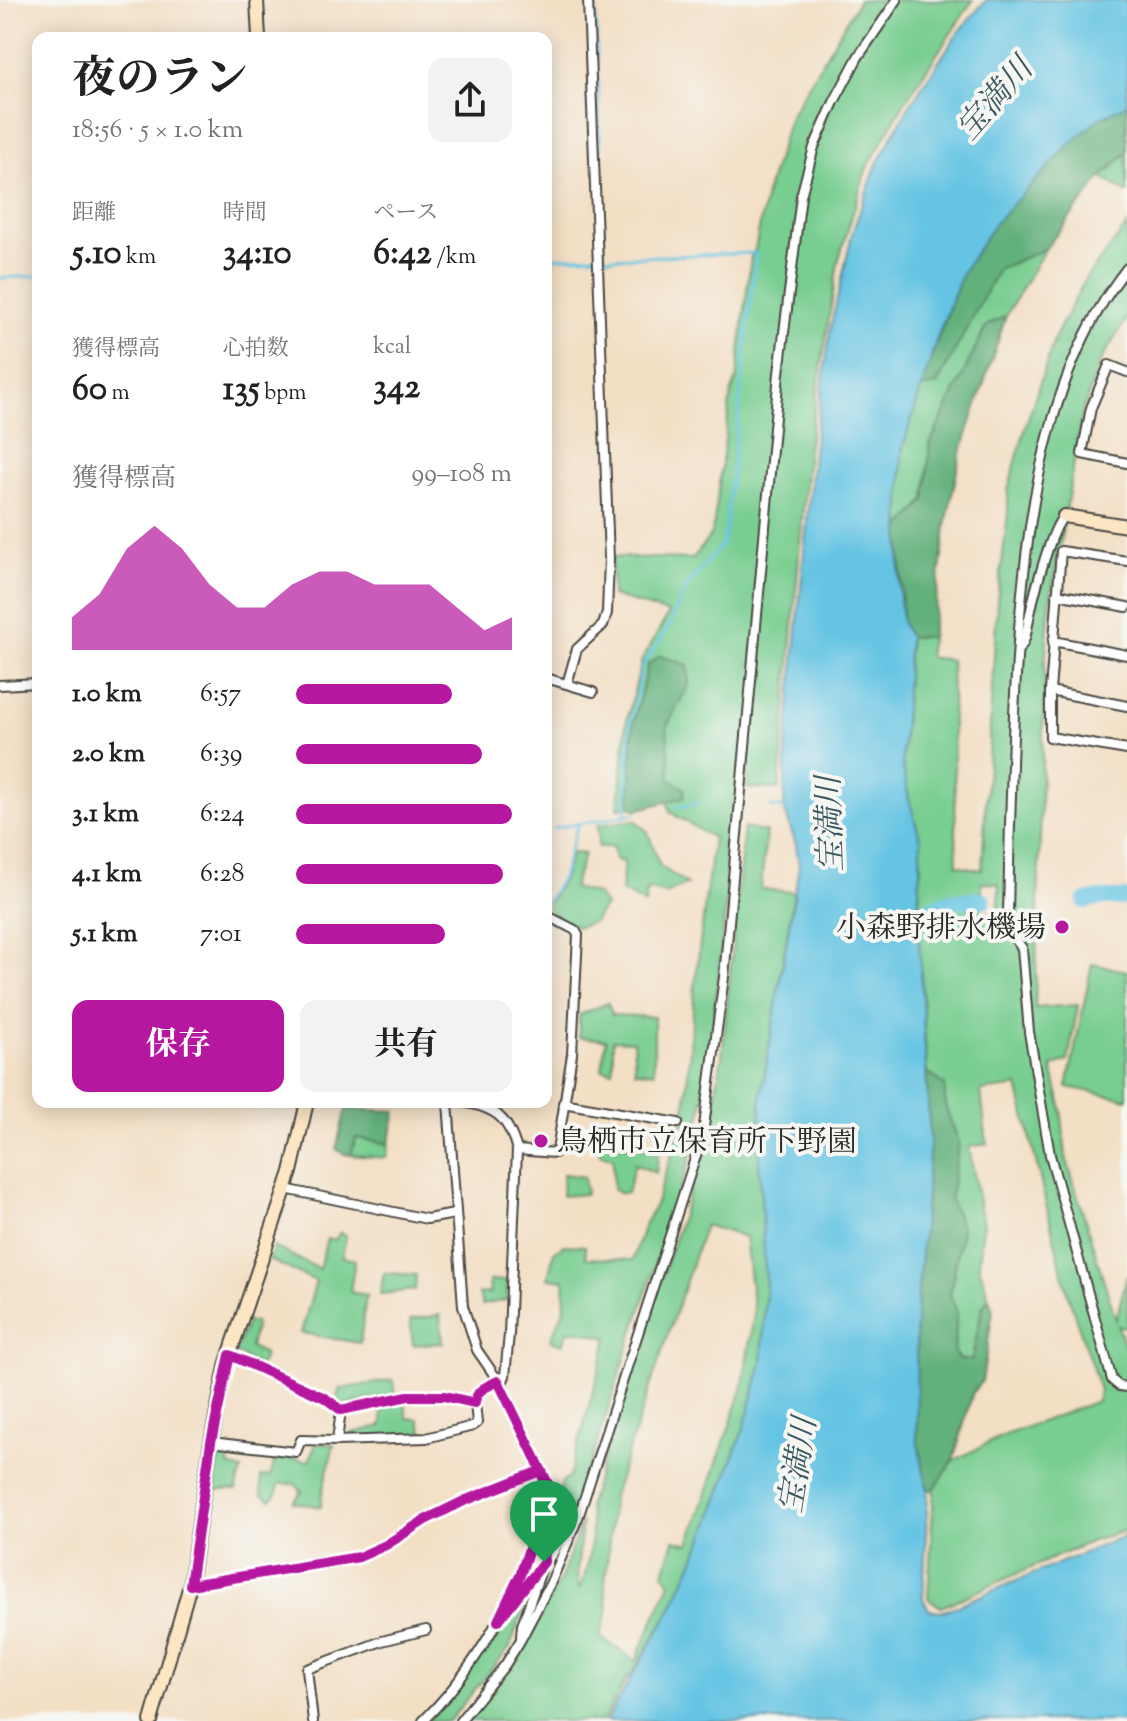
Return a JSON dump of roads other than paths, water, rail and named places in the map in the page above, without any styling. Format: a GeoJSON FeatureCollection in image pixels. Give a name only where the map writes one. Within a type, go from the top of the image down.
{"type":"FeatureCollection","features":[{"type":"Feature","properties":{"kind":"street"},"geometry":{"type":"LineString","coordinates":[[257,0],[259,32]]}},
{"type":"Feature","properties":{"kind":"street"},"geometry":{"type":"LineString","coordinates":[[567,684],[577,649],[603,625],[608,594],[588,0]]}},
{"type":"Feature","properties":{"kind":"street"},"geometry":{"type":"LineString","coordinates":[[460,1721],[505,1665],[551,1582],[581,1508],[703,1134],[724,977],[779,373],[801,196],[814,147],[834,102],[858,57],[897,0]]}},
{"type":"Feature","properties":{"kind":"street"},"geometry":{"type":"LineString","coordinates":[[1127,268],[1095,315],[1076,352],[1050,432],[1031,533],[1017,651],[1009,843],[1010,932],[1022,948],[1037,1079],[1060,1196],[1112,1380],[1119,1386],[1127,1387]]}},
{"type":"Feature","properties":{"kind":"street"},"geometry":{"type":"LineString","coordinates":[[1127,372],[1109,365],[1091,408],[1082,454],[1127,463]]}},
{"type":"Feature","properties":{"kind":"street"},"geometry":{"type":"LineString","coordinates":[[1017,651],[1024,644],[1030,613],[1059,521],[1064,516],[1127,526]]}},
{"type":"Feature","properties":{"kind":"street"},"geometry":{"type":"LineString","coordinates":[[1127,561],[1061,551],[1050,691],[1050,737],[1127,750]]}},
{"type":"Feature","properties":{"kind":"street"},"geometry":{"type":"LineString","coordinates":[[1057,594],[1127,607]]}},
{"type":"Feature","properties":{"kind":"street"},"geometry":{"type":"LineString","coordinates":[[1053,641],[1127,655]]}},
{"type":"Feature","properties":{"kind":"street"},"geometry":{"type":"LineString","coordinates":[[552,680],[593,692]]}},
{"type":"Feature","properties":{"kind":"street"},"geometry":{"type":"LineString","coordinates":[[0,685],[32,683]]}},
{"type":"Feature","properties":{"kind":"street"},"geometry":{"type":"LineString","coordinates":[[1050,691],[1127,706]]}},
{"type":"Feature","properties":{"kind":"street"},"geometry":{"type":"LineString","coordinates":[[517,1150],[555,1153],[572,1054],[578,935],[575,930],[552,918]]}},
{"type":"Feature","properties":{"kind":"street"},"geometry":{"type":"LineString","coordinates":[[563,1103],[678,1123]]}},
{"type":"Feature","properties":{"kind":"street"},"geometry":{"type":"LineString","coordinates":[[151,1721],[190,1585],[211,1442],[230,1355],[285,1189],[305,1108]]}},
{"type":"Feature","properties":{"kind":"street"},"geometry":{"type":"LineString","coordinates":[[448,1108],[463,1306],[477,1350],[500,1383],[552,1492],[544,1562],[522,1625],[520,1641]]}},
{"type":"Feature","properties":{"kind":"street"},"geometry":{"type":"LineString","coordinates":[[211,1442],[296,1452],[301,1440],[375,1441],[439,1437],[477,1423],[476,1396],[480,1390],[500,1383],[505,1376],[517,1150],[511,1132],[490,1108]]}},
{"type":"Feature","properties":{"kind":"street"},"geometry":{"type":"LineString","coordinates":[[285,1189],[427,1219],[455,1214]]}},
{"type":"Feature","properties":{"kind":"street"},"geometry":{"type":"LineString","coordinates":[[230,1355],[325,1398],[341,1410],[408,1396],[444,1396],[475,1403]]}},
{"type":"Feature","properties":{"kind":"street"},"geometry":{"type":"LineString","coordinates":[[337,1441],[341,1410]]}},
{"type":"Feature","properties":{"kind":"street"},"geometry":{"type":"LineString","coordinates":[[190,1585],[359,1557],[464,1501],[540,1471]]}},
{"type":"Feature","properties":{"kind":"street"},"geometry":{"type":"LineString","coordinates":[[423,1721],[477,1655],[498,1621],[533,1540],[546,1484]]}},
{"type":"Feature","properties":{"kind":"street"},"geometry":{"type":"LineString","coordinates":[[498,1621],[554,1552],[574,1513],[581,1508]]}},
{"type":"Feature","properties":{"kind":"street"},"geometry":{"type":"LineString","coordinates":[[313,1721],[307,1669],[382,1641],[426,1630]]}},
{"type":"Feature","properties":{"kind":"water","name":"宝満川"},"geometry":{"type":"Polygon","coordinates":[[[986,0],[1127,0],[1127,104],[1097,120],[1071,143],[995,223],[963,271],[937,338],[902,450],[899,586],[902,622],[909,637],[902,762],[921,841],[918,923],[930,1143],[916,1314],[917,1439],[928,1491],[923,1599],[929,1610],[944,1611],[1127,1535],[1127,1721],[606,1721],[672,1608],[702,1542],[744,1428],[762,1363],[766,1286],[759,1159],[761,1097],[799,866],[784,808],[786,750],[814,444],[831,326],[853,230],[877,164],[908,108],[958,33],[986,0]]]}},
{"type":"Feature","properties":{"kind":"waterway"},"geometry":{"type":"LineString","coordinates":[[595,0],[604,256]]}},
{"type":"Feature","properties":{"kind":"waterway"},"geometry":{"type":"LineString","coordinates":[[604,256],[756,253],[725,535],[722,544],[687,587],[668,628],[642,667],[630,727],[626,816]]}},
{"type":"Feature","properties":{"kind":"waterway"},"geometry":{"type":"LineString","coordinates":[[552,258],[597,256]]}},
{"type":"Feature","properties":{"kind":"waterway"},"geometry":{"type":"LineString","coordinates":[[0,278],[32,276]]}},
{"type":"Feature","properties":{"kind":"waterway"},"geometry":{"type":"LineString","coordinates":[[677,807],[699,803]]}},
{"type":"Feature","properties":{"kind":"waterway"},"geometry":{"type":"LineString","coordinates":[[771,807],[784,808]]}},
{"type":"Feature","properties":{"kind":"waterway"},"geometry":{"type":"LineString","coordinates":[[554,828],[634,814]]}},
{"type":"Feature","properties":{"kind":"waterway"},"geometry":{"type":"LineString","coordinates":[[552,893],[562,877],[578,824]]}},
{"type":"Feature","properties":{"kind":"waterway"},"geometry":{"type":"LineString","coordinates":[[1085,901],[1127,898]]}},
{"type":"Feature","properties":{"kind":"waterway"},"geometry":{"type":"LineString","coordinates":[[900,925],[948,902],[983,900]]}},
{"type":"Feature","properties":{"kind":"place","name":"小森野排水機場"},"geometry":{"type":"Point","coordinates":[1062,927]}},
{"type":"Feature","properties":{"kind":"place","name":"鳥栖市立保育所下野園"},"geometry":{"type":"Point","coordinates":[541,1141]}}]}
